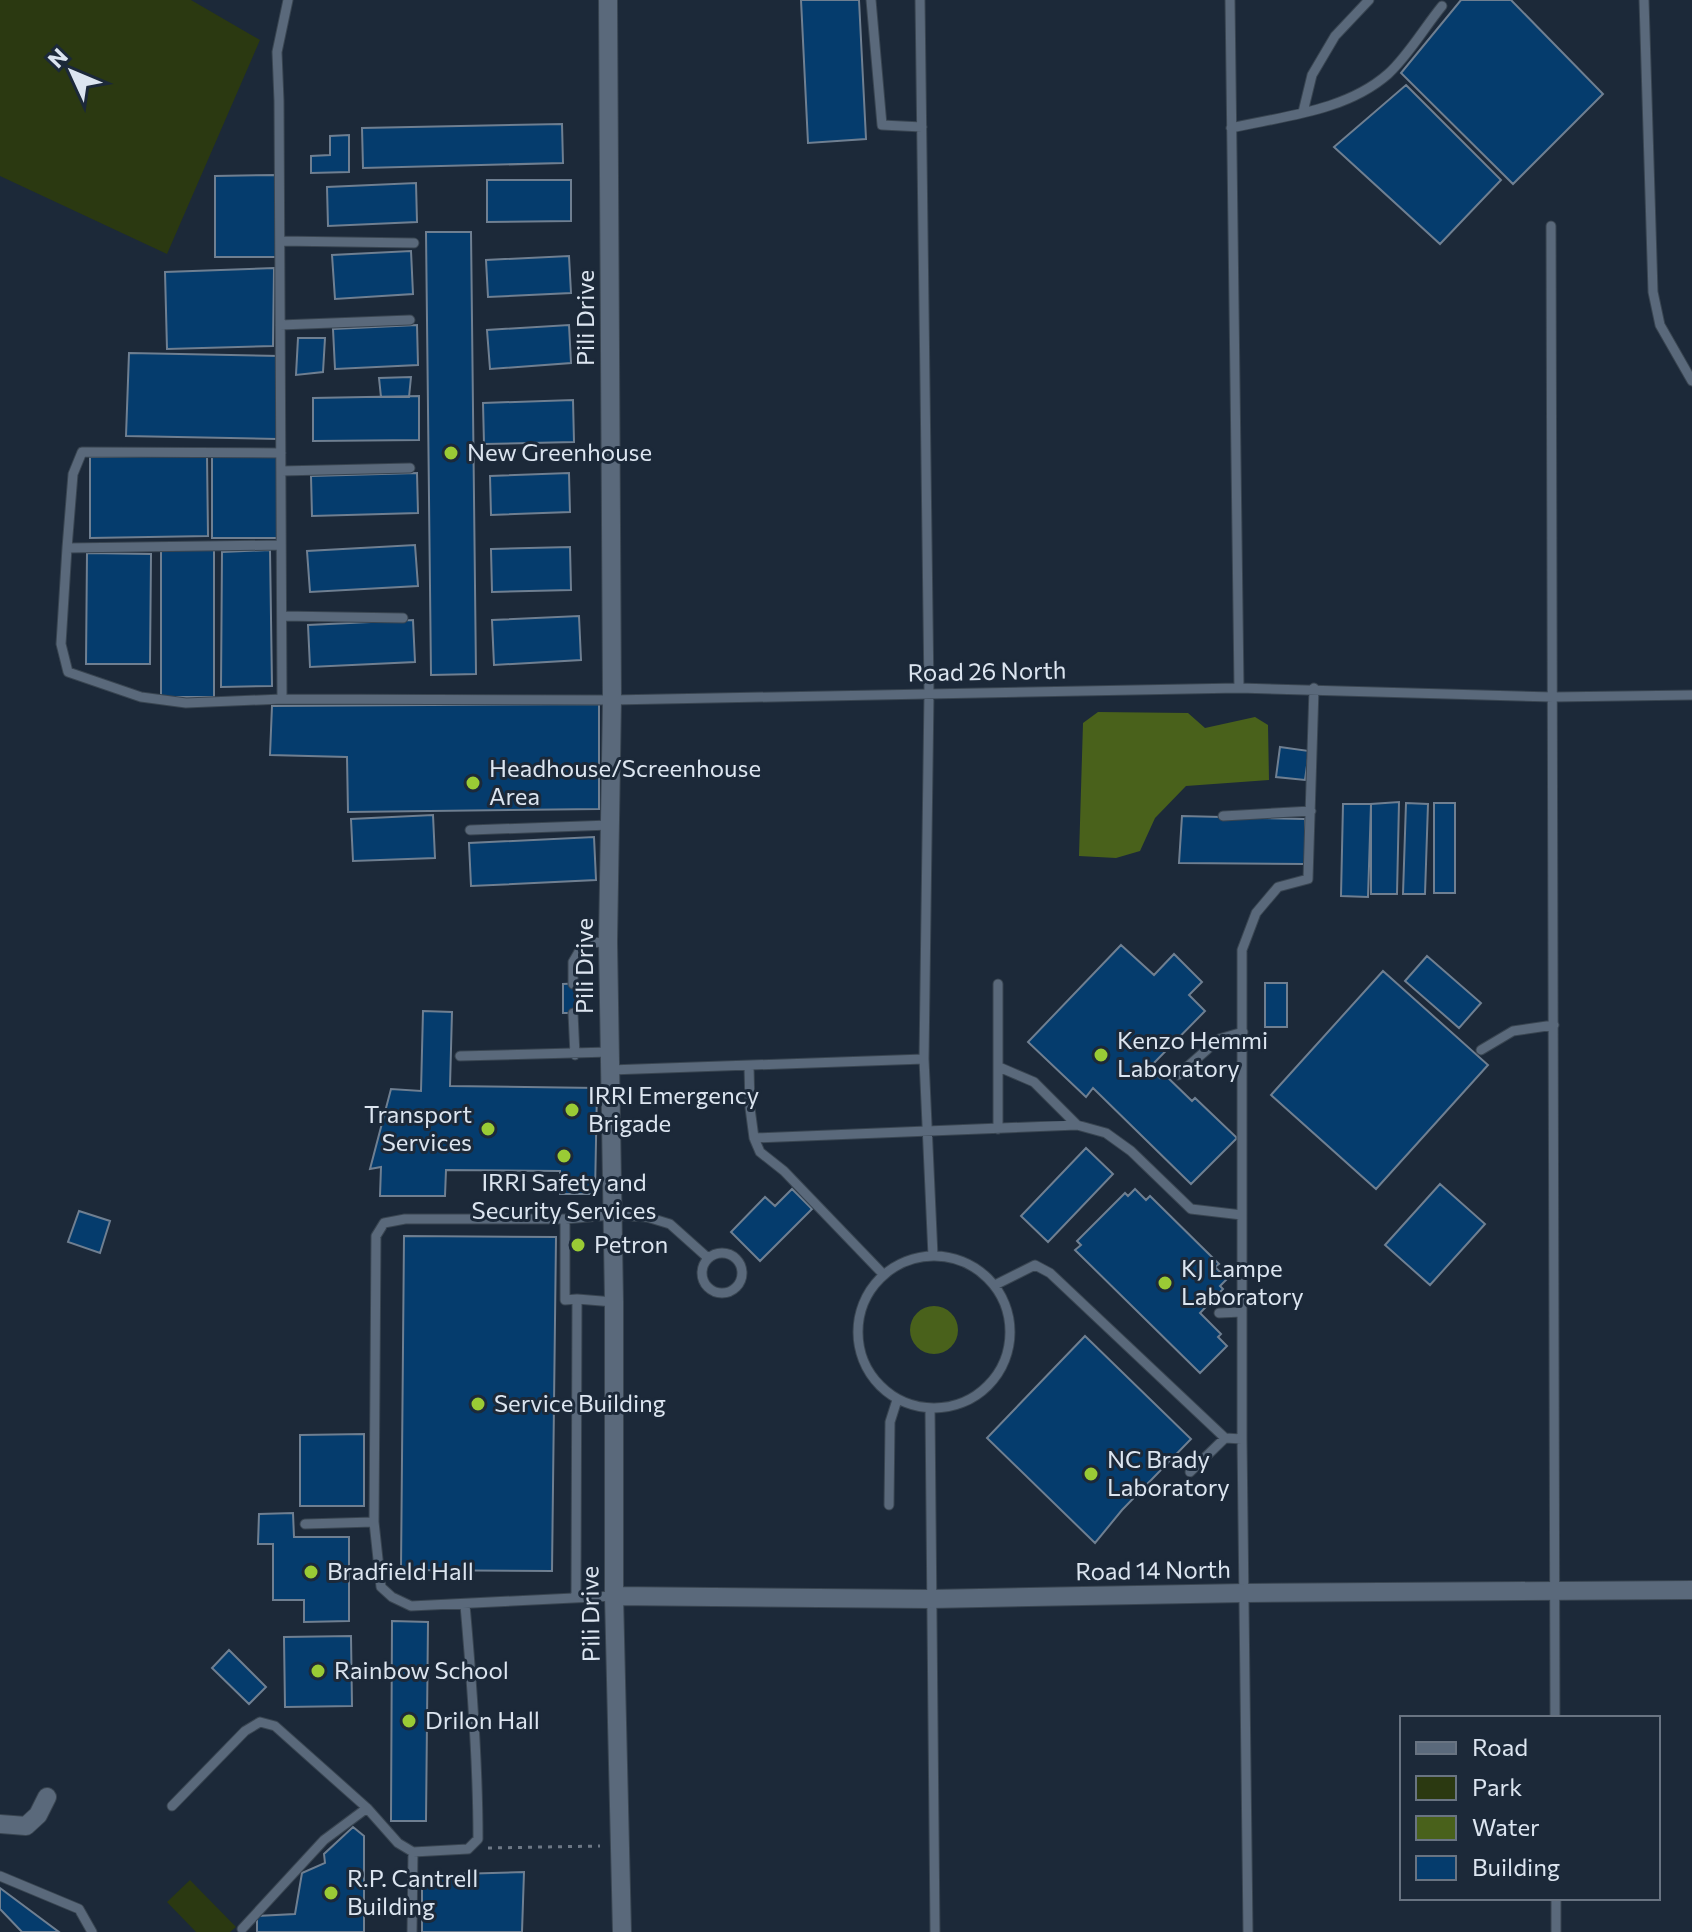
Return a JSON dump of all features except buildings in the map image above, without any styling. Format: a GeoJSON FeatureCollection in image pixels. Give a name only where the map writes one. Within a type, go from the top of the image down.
{"type":"FeatureCollection","features":[{"type":"Feature","properties":{"kind":"street","name":"Pili Drive"},"geometry":{"type":"LineString","coordinates":[[608,0],[612,700],[608,942],[614,1302],[614,1596],[622,1932]]}},
{"type":"Feature","properties":{"kind":"street","name":"Road 14 North"},"geometry":{"type":"LineString","coordinates":[[614,1596],[930,1599],[1692,1590]]}},
{"type":"Feature","properties":{"kind":"street"},"geometry":{"type":"LineString","coordinates":[[0,1824],[26,1826],[38,1815],[47,1797]]}},
{"type":"Feature","properties":{"kind":"lane"},"geometry":{"type":"LineString","coordinates":[[282,699],[277,52],[288,0]]}},
{"type":"Feature","properties":{"kind":"lane"},"geometry":{"type":"LineString","coordinates":[[871,0],[882,125],[922,127]]}},
{"type":"Feature","properties":{"kind":"lane"},"geometry":{"type":"LineString","coordinates":[[920,0],[929,693],[924,1059],[933,1256]]}},
{"type":"Feature","properties":{"kind":"lane"},"geometry":{"type":"LineString","coordinates":[[1230,0],[1239,688]]}},
{"type":"Feature","properties":{"kind":"lane"},"geometry":{"type":"LineString","coordinates":[[1303,112],[1312,75],[1335,36],[1369,0]]}},
{"type":"Feature","properties":{"kind":"lane"},"geometry":{"type":"LineString","coordinates":[[1644,0],[1653,292],[1660,325],[1692,381]]}},
{"type":"Feature","properties":{"kind":"lane"},"geometry":{"type":"LineString","coordinates":[[1231,128],[1358,96],[1389,73],[1442,6]]}},
{"type":"Feature","properties":{"kind":"lane"},"geometry":{"type":"LineString","coordinates":[[1551,226],[1555,1716]]}},
{"type":"Feature","properties":{"kind":"lane"},"geometry":{"type":"LineString","coordinates":[[280,241],[414,243]]}},
{"type":"Feature","properties":{"kind":"lane"},"geometry":{"type":"LineString","coordinates":[[280,325],[410,320]]}},
{"type":"Feature","properties":{"kind":"lane"},"geometry":{"type":"LineString","coordinates":[[281,453],[82,452],[73,474],[67,548],[281,545]]}},
{"type":"Feature","properties":{"kind":"lane"},"geometry":{"type":"LineString","coordinates":[[281,471],[410,468]]}},
{"type":"Feature","properties":{"kind":"lane","name":"Road 26 North"},"geometry":{"type":"LineString","coordinates":[[67,548],[61,644],[68,672],[141,697],[186,703],[282,699],[612,700],[1239,688],[1553,697],[1692,695]]}},
{"type":"Feature","properties":{"kind":"lane"},"geometry":{"type":"LineString","coordinates":[[282,616],[403,618]]}},
{"type":"Feature","properties":{"kind":"lane"},"geometry":{"type":"LineString","coordinates":[[1248,1932],[1242,1439],[1242,950],[1256,913],[1278,887],[1308,879],[1314,688]]}},
{"type":"Feature","properties":{"kind":"lane"},"geometry":{"type":"LineString","coordinates":[[1223,816],[1311,811]]}},
{"type":"Feature","properties":{"kind":"lane"},"geometry":{"type":"LineString","coordinates":[[470,830],[610,825]]}},
{"type":"Feature","properties":{"kind":"lane"},"geometry":{"type":"LineString","coordinates":[[573,984],[573,962],[584,943],[608,942]]}},
{"type":"Feature","properties":{"kind":"lane"},"geometry":{"type":"LineString","coordinates":[[998,984],[998,1129]]}},
{"type":"Feature","properties":{"kind":"lane"},"geometry":{"type":"LineString","coordinates":[[573,1013],[575,1055]]}},
{"type":"Feature","properties":{"kind":"lane"},"geometry":{"type":"LineString","coordinates":[[1481,1050],[1513,1031],[1554,1025]]}},
{"type":"Feature","properties":{"kind":"lane"},"geometry":{"type":"LineString","coordinates":[[1178,1075],[1219,1039],[1243,1032]]}},
{"type":"Feature","properties":{"kind":"lane"},"geometry":{"type":"LineString","coordinates":[[460,1056],[575,1055],[610,1061],[749,1066],[924,1059]]}},
{"type":"Feature","properties":{"kind":"lane"},"geometry":{"type":"LineString","coordinates":[[749,1066],[754,1138],[760,1152],[784,1171],[884,1275]]}},
{"type":"Feature","properties":{"kind":"lane"},"geometry":{"type":"LineString","coordinates":[[999,1067],[1034,1082],[1077,1125]]}},
{"type":"Feature","properties":{"kind":"lane"},"geometry":{"type":"LineString","coordinates":[[754,1138],[1077,1125],[1106,1133],[1131,1151],[1191,1209],[1242,1215]]}},
{"type":"Feature","properties":{"kind":"lane"},"geometry":{"type":"LineString","coordinates":[[614,1596],[411,1606],[392,1597],[381,1587],[374,1522],[376,1236],[384,1223],[405,1219],[647,1217],[670,1224],[708,1258]]}},
{"type":"Feature","properties":{"kind":"lane"},"geometry":{"type":"LineString","coordinates":[[565,1219],[565,1300],[614,1302]]}},
{"type":"Feature","properties":{"kind":"lane"},"geometry":{"type":"LineString","coordinates":[[721,1252],[739,1261],[742,1274],[737,1287],[725,1293],[707,1287],[701,1276],[708,1258],[721,1252]]}},
{"type":"Feature","properties":{"kind":"lane"},"geometry":{"type":"LineString","coordinates":[[933,1256],[957,1259],[978,1269],[995,1285],[1007,1307],[1011,1332],[1007,1356],[996,1379],[977,1396],[955,1406],[930,1409],[897,1400],[878,1385],[865,1364],[858,1341],[860,1317],[868,1294],[884,1275],[907,1262],[933,1256]]}},
{"type":"Feature","properties":{"kind":"lane"},"geometry":{"type":"LineString","coordinates":[[995,1285],[1035,1265],[1050,1273],[1225,1438],[1242,1439]]}},
{"type":"Feature","properties":{"kind":"lane"},"geometry":{"type":"LineString","coordinates":[[576,1597],[577,1299]]}},
{"type":"Feature","properties":{"kind":"lane"},"geometry":{"type":"LineString","coordinates":[[1219,1313],[1242,1312]]}},
{"type":"Feature","properties":{"kind":"lane"},"geometry":{"type":"LineString","coordinates":[[889,1505],[890,1422],[897,1400]]}},
{"type":"Feature","properties":{"kind":"lane"},"geometry":{"type":"LineString","coordinates":[[930,1409],[935,1932]]}},
{"type":"Feature","properties":{"kind":"lane"},"geometry":{"type":"LineString","coordinates":[[1190,1472],[1225,1438]]}},
{"type":"Feature","properties":{"kind":"lane"},"geometry":{"type":"LineString","coordinates":[[305,1524],[374,1522]]}},
{"type":"Feature","properties":{"kind":"lane"},"geometry":{"type":"LineString","coordinates":[[172,1806],[245,1731],[260,1722],[275,1726],[367,1808],[398,1843],[413,1852],[468,1849],[478,1839],[478,1789],[465,1605]]}},
{"type":"Feature","properties":{"kind":"lane"},"geometry":{"type":"LineString","coordinates":[[242,1929],[324,1840],[367,1808]]}},
{"type":"Feature","properties":{"kind":"lane"},"geometry":{"type":"LineString","coordinates":[[412,1932],[413,1852]]}},
{"type":"Feature","properties":{"kind":"lane"},"geometry":{"type":"LineString","coordinates":[[0,1876],[79,1909],[92,1932]]}},
{"type":"Feature","properties":{"kind":"lane"},"geometry":{"type":"LineString","coordinates":[[1556,1900],[1556,1932]]}},
{"type":"Feature","properties":{"kind":"path"},"geometry":{"type":"LineString","coordinates":[[468,1849],[610,1846]]}},
{"type":"Feature","properties":{"kind":"green space"},"geometry":{"type":"Polygon","coordinates":[[[0,0],[191,0],[260,40],[167,254],[0,176],[0,0]]]}},
{"type":"Feature","properties":{"kind":"green space"},"geometry":{"type":"Polygon","coordinates":[[[190,1880],[236,1927],[230,1932],[196,1932],[167,1902],[190,1880]]]}},
{"type":"Feature","properties":{"kind":"water"},"geometry":{"type":"Polygon","coordinates":[[[1098,712],[1188,713],[1205,728],[1255,717],[1268,725],[1269,780],[1186,786],[1155,818],[1140,851],[1116,858],[1079,856],[1083,723],[1098,712]]]}},
{"type":"Feature","properties":{"kind":"water"},"geometry":{"type":"Polygon","coordinates":[[[934,1306],[951,1313],[958,1330],[951,1347],[934,1354],[917,1347],[910,1330],[917,1313],[934,1306]]]}},
{"type":"Feature","properties":{"kind":"place","name":"New Greenhouse"},"geometry":{"type":"Point","coordinates":[451,453]}},
{"type":"Feature","properties":{"kind":"place","name":"Headhouse/Screenhouse Area"},"geometry":{"type":"Point","coordinates":[473,783]}},
{"type":"Feature","properties":{"kind":"place","name":"Kenzo Hemmi Laboratory"},"geometry":{"type":"Point","coordinates":[1101,1055]}},
{"type":"Feature","properties":{"kind":"place","name":"IRRI Emergency Brigade"},"geometry":{"type":"Point","coordinates":[572,1110]}},
{"type":"Feature","properties":{"kind":"place","name":"Transport Services"},"geometry":{"type":"Point","coordinates":[488,1129]}},
{"type":"Feature","properties":{"kind":"place","name":"IRRI Safety and Security Services"},"geometry":{"type":"Point","coordinates":[564,1156]}},
{"type":"Feature","properties":{"kind":"place","name":"Petron"},"geometry":{"type":"Point","coordinates":[578,1245]}},
{"type":"Feature","properties":{"kind":"place","name":"KJ Lampe Laboratory"},"geometry":{"type":"Point","coordinates":[1165,1283]}},
{"type":"Feature","properties":{"kind":"place","name":"Service Building"},"geometry":{"type":"Point","coordinates":[478,1404]}},
{"type":"Feature","properties":{"kind":"place","name":"NC Brady Laboratory"},"geometry":{"type":"Point","coordinates":[1091,1474]}},
{"type":"Feature","properties":{"kind":"place","name":"Bradfield Hall"},"geometry":{"type":"Point","coordinates":[311,1572]}},
{"type":"Feature","properties":{"kind":"place","name":"Rainbow School"},"geometry":{"type":"Point","coordinates":[318,1671]}},
{"type":"Feature","properties":{"kind":"place","name":"Drilon Hall"},"geometry":{"type":"Point","coordinates":[409,1721]}},
{"type":"Feature","properties":{"kind":"place","name":"R.P. Cantrell Building"},"geometry":{"type":"Point","coordinates":[331,1893]}}]}
